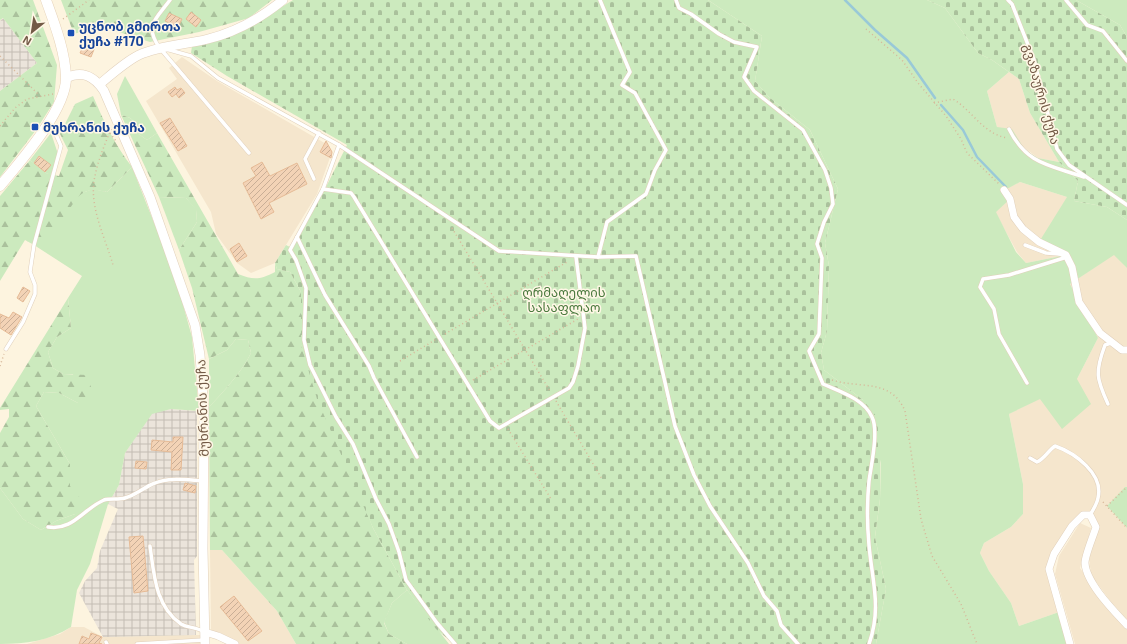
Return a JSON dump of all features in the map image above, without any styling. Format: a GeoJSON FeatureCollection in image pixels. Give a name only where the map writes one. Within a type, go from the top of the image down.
{"type":"FeatureCollection","features":[{"type":"Feature","properties":{"kind":"main road"},"geometry":{"type":"LineString","coordinates":[[0,186],[25,156],[49,120],[62,97],[66,78],[62,50],[46,0]]}},
{"type":"Feature","properties":{"kind":"street"},"geometry":{"type":"LineString","coordinates":[[66,78],[73,74],[85,74],[100,84],[138,56],[159,47],[208,39],[248,25],[265,15],[283,0]]}},
{"type":"Feature","properties":{"kind":"street","name":"მუხრანის ქუჩა"},"geometry":{"type":"LineString","coordinates":[[100,84],[150,197],[195,325],[200,355],[204,412],[205,639]]}},
{"type":"Feature","properties":{"kind":"street"},"geometry":{"type":"LineString","coordinates":[[1004,190],[1010,199],[1014,217],[1023,229],[1039,242],[1066,255],[1072,267],[1079,302],[1100,332],[1111,343],[1122,350],[1127,350]]}},
{"type":"Feature","properties":{"kind":"street"},"geometry":{"type":"LineString","coordinates":[[1070,644],[1049,569],[1054,554],[1072,526],[1082,515],[1090,515],[1096,527],[1085,563],[1089,577],[1109,606],[1127,625]]}},
{"type":"Feature","properties":{"kind":"street"},"geometry":{"type":"LineString","coordinates":[[205,639],[218,636],[235,644]]}},
{"type":"Feature","properties":{"kind":"lane"},"geometry":{"type":"LineString","coordinates":[[170,0],[152,25],[152,37],[248,153]]}},
{"type":"Feature","properties":{"kind":"lane"},"geometry":{"type":"LineString","coordinates":[[598,258],[607,222],[646,194],[655,170],[666,150],[635,93],[622,85],[630,72],[600,0]]}},
{"type":"Feature","properties":{"kind":"lane"},"geometry":{"type":"LineString","coordinates":[[676,0],[679,8],[704,21],[719,34],[734,42],[756,47],[744,77],[754,91],[803,130],[825,170],[831,188],[833,204],[824,222],[817,244],[822,258],[820,334],[810,351],[824,384],[851,397],[867,408],[874,420],[874,451],[870,470],[868,520],[869,546],[876,599],[873,634],[869,644]]}},
{"type":"Feature","properties":{"kind":"lane","name":"გვაზაურის ქუჩა"},"geometry":{"type":"LineString","coordinates":[[1008,0],[1013,2],[1034,60],[1057,148],[1069,165],[1127,206]]}},
{"type":"Feature","properties":{"kind":"lane"},"geometry":{"type":"LineString","coordinates":[[1066,0],[1087,25],[1103,31],[1127,61]]}},
{"type":"Feature","properties":{"kind":"lane"},"geometry":{"type":"LineString","coordinates":[[159,47],[191,56],[218,78],[339,145],[499,251],[598,258],[636,256],[675,426],[694,475],[710,506],[748,563],[764,596],[777,611],[781,625],[798,644]]}},
{"type":"Feature","properties":{"kind":"lane"},"geometry":{"type":"LineString","coordinates":[[6,349],[23,322],[35,294],[35,285],[30,272],[34,245],[61,146],[49,120]]}},
{"type":"Feature","properties":{"kind":"lane"},"geometry":{"type":"LineString","coordinates":[[1009,129],[1020,149],[1030,157],[1089,178]]}},
{"type":"Feature","properties":{"kind":"lane"},"geometry":{"type":"LineString","coordinates":[[314,179],[305,159],[319,133]]}},
{"type":"Feature","properties":{"kind":"lane"},"geometry":{"type":"LineString","coordinates":[[339,145],[323,189],[290,250],[296,260],[306,288],[304,340],[310,365],[336,417],[353,444],[376,499],[389,524],[399,552],[406,580],[437,623],[455,644]]}},
{"type":"Feature","properties":{"kind":"lane"},"geometry":{"type":"LineString","coordinates":[[323,189],[351,193],[354,197],[495,427],[499,428],[505,425],[569,388],[573,382],[578,366],[585,328],[576,257]]}},
{"type":"Feature","properties":{"kind":"lane"},"geometry":{"type":"LineString","coordinates":[[298,237],[326,295],[370,366],[374,378],[417,457]]}},
{"type":"Feature","properties":{"kind":"lane"},"geometry":{"type":"LineString","coordinates":[[1025,245],[1046,253],[1066,255]]}},
{"type":"Feature","properties":{"kind":"lane"},"geometry":{"type":"LineString","coordinates":[[1027,383],[1002,340],[994,309],[980,287],[980,282],[1066,255]]}},
{"type":"Feature","properties":{"kind":"lane"},"geometry":{"type":"LineString","coordinates":[[1108,404],[1098,382],[1098,363],[1105,345],[1111,343]]}},
{"type":"Feature","properties":{"kind":"lane"},"geometry":{"type":"LineString","coordinates":[[1030,458],[1037,462],[1043,460],[1048,452],[1055,446],[1066,450],[1083,462],[1097,481],[1099,498],[1090,515]]}},
{"type":"Feature","properties":{"kind":"lane"},"geometry":{"type":"LineString","coordinates":[[48,527],[65,527],[79,519],[94,505],[105,500],[123,499],[154,483],[177,479],[204,482]]}},
{"type":"Feature","properties":{"kind":"lane"},"geometry":{"type":"LineString","coordinates":[[137,644],[184,643],[205,639],[198,628],[182,624],[170,614],[157,592],[150,546]]}},
{"type":"Feature","properties":{"kind":"path"},"geometry":{"type":"LineString","coordinates":[[54,23],[65,18],[89,0]]}},
{"type":"Feature","properties":{"kind":"path"},"geometry":{"type":"LineString","coordinates":[[866,29],[902,60],[957,133],[967,153],[1004,190]]}},
{"type":"Feature","properties":{"kind":"path"},"geometry":{"type":"LineString","coordinates":[[0,56],[39,96]]}},
{"type":"Feature","properties":{"kind":"path"},"geometry":{"type":"LineString","coordinates":[[0,126],[19,105],[27,99],[51,94],[62,97]]}},
{"type":"Feature","properties":{"kind":"path"},"geometry":{"type":"LineString","coordinates":[[934,103],[953,98],[961,103],[995,136],[1014,140]]}},
{"type":"Feature","properties":{"kind":"path"},"geometry":{"type":"LineString","coordinates":[[113,265],[95,209],[94,176],[116,118]]}},
{"type":"Feature","properties":{"kind":"path"},"geometry":{"type":"LineString","coordinates":[[110,133],[119,146]]}},
{"type":"Feature","properties":{"kind":"path"},"geometry":{"type":"LineString","coordinates":[[445,215],[602,479]]}},
{"type":"Feature","properties":{"kind":"path"},"geometry":{"type":"LineString","coordinates":[[400,362],[576,257]]}},
{"type":"Feature","properties":{"kind":"path"},"geometry":{"type":"LineString","coordinates":[[468,383],[583,316]]}},
{"type":"Feature","properties":{"kind":"path"},"geometry":{"type":"LineString","coordinates":[[0,366],[6,349]]}},
{"type":"Feature","properties":{"kind":"path"},"geometry":{"type":"LineString","coordinates":[[820,377],[844,384],[876,386],[890,391],[900,400],[906,418],[921,519],[932,556],[961,604],[977,644]]}},
{"type":"Feature","properties":{"kind":"path"},"geometry":{"type":"LineString","coordinates":[[505,425],[551,499]]}},
{"type":"Feature","properties":{"kind":"path"},"geometry":{"type":"LineString","coordinates":[[1107,506],[1127,487]]}},
{"type":"Feature","properties":{"kind":"path"},"geometry":{"type":"LineString","coordinates":[[1099,498],[1127,528]]}},
{"type":"Feature","properties":{"kind":"shaded area"},"geometry":{"type":"Polygon","coordinates":[[[3,18],[37,63],[0,91],[0,21],[3,18]]]}},
{"type":"Feature","properties":{"kind":"shaded area"},"geometry":{"type":"Polygon","coordinates":[[[182,57],[217,81],[328,145],[332,152],[317,194],[275,263],[251,273],[237,263],[216,234],[211,212],[146,101],[177,79],[169,68],[182,57]]]}},
{"type":"Feature","properties":{"kind":"shaded area"},"geometry":{"type":"Polygon","coordinates":[[[1009,72],[1019,79],[1030,113],[1059,162],[1038,158],[997,127],[987,91],[1009,72]]]}},
{"type":"Feature","properties":{"kind":"shaded area"},"geometry":{"type":"Polygon","coordinates":[[[1020,182],[1067,197],[1066,255],[1026,263],[1017,252],[995,212],[1010,199],[1004,190],[1020,182]]]}},
{"type":"Feature","properties":{"kind":"shaded area"},"geometry":{"type":"Polygon","coordinates":[[[1114,254],[1127,268],[1127,487],[1107,506],[1127,528],[1127,619],[1112,603],[1091,575],[1089,557],[1097,520],[1090,515],[1083,515],[1049,569],[1062,611],[1019,626],[1011,603],[989,571],[980,553],[984,543],[1011,527],[1023,514],[1023,484],[1009,414],[1077,379],[1098,338],[1070,284],[1114,254]]]}},
{"type":"Feature","properties":{"kind":"shaded area"},"geometry":{"type":"Polygon","coordinates":[[[171,409],[197,411],[197,556],[194,560],[196,635],[103,637],[79,593],[85,581],[97,568],[100,551],[118,509],[108,504],[119,485],[125,453],[152,413],[171,409]]]}},
{"type":"Feature","properties":{"kind":"shaded area"},"geometry":{"type":"Polygon","coordinates":[[[1080,523],[1091,528],[1080,568],[1107,607],[1127,628],[1127,644],[1075,644],[1055,574],[1059,556],[1080,523]]]}},
{"type":"Feature","properties":{"kind":"shaded area"},"geometry":{"type":"Polygon","coordinates":[[[210,550],[222,550],[277,611],[296,644],[238,644],[211,631],[210,550]]]}},
{"type":"Feature","properties":{"kind":"shaded area"},"geometry":{"type":"Polygon","coordinates":[[[71,627],[84,627],[103,637],[200,635],[200,644],[27,644],[60,634],[71,627]]]}},
{"type":"Feature","properties":{"kind":"green space"},"geometry":{"type":"Polygon","coordinates":[[[0,0],[33,0],[57,65],[54,102],[36,130],[0,177],[0,91],[37,63],[3,18],[0,20],[0,0]]]}},
{"type":"Feature","properties":{"kind":"green space"},"geometry":{"type":"Polygon","coordinates":[[[61,0],[272,0],[249,18],[199,32],[150,42],[100,26],[74,34],[61,0]]]}},
{"type":"Feature","properties":{"kind":"green space","name":"ღრმაღელის სასაფლაო"},"geometry":{"type":"Polygon","coordinates":[[[293,0],[708,0],[762,36],[755,81],[769,97],[810,130],[838,189],[825,243],[829,266],[827,331],[821,353],[824,370],[863,400],[881,422],[880,499],[875,537],[886,589],[876,644],[454,644],[436,629],[407,590],[373,528],[317,399],[301,345],[301,292],[290,272],[277,269],[275,263],[286,245],[292,248],[326,187],[347,145],[227,76],[191,53],[192,46],[270,14],[293,0]]]}},
{"type":"Feature","properties":{"kind":"green space"},"geometry":{"type":"Polygon","coordinates":[[[708,0],[927,0],[945,8],[978,53],[992,60],[1009,72],[987,91],[997,127],[1012,129],[1025,150],[1038,158],[1059,162],[1078,181],[1074,201],[1107,207],[1127,220],[1127,268],[1114,255],[1070,284],[1098,338],[1077,379],[1091,404],[1062,429],[1040,399],[1009,414],[1023,484],[1023,514],[1011,527],[984,543],[980,553],[989,571],[1011,603],[1019,626],[1062,611],[1070,644],[876,644],[886,589],[875,537],[880,499],[881,463],[863,400],[824,370],[821,353],[827,331],[829,266],[825,243],[838,189],[810,130],[769,97],[755,81],[762,36],[708,0]],[[1020,182],[1005,190],[1010,199],[996,212],[1016,252],[1026,263],[1066,255],[1039,242],[1067,197],[1020,182]]]}},
{"type":"Feature","properties":{"kind":"green space"},"geometry":{"type":"Polygon","coordinates":[[[927,0],[1076,0],[1120,25],[1127,37],[1127,220],[1107,207],[1074,201],[1078,181],[1059,162],[1030,113],[1019,79],[992,60],[978,53],[945,8],[927,0]]]}},
{"type":"Feature","properties":{"kind":"green space"},"geometry":{"type":"Polygon","coordinates":[[[1076,0],[1127,0],[1127,37],[1120,25],[1076,0]]]}},
{"type":"Feature","properties":{"kind":"green space"},"geometry":{"type":"Polygon","coordinates":[[[125,76],[157,133],[147,140],[136,132],[133,120],[121,115],[117,94],[125,76]]]}},
{"type":"Feature","properties":{"kind":"green space"},"geometry":{"type":"Polygon","coordinates":[[[93,96],[110,133],[132,167],[107,192],[97,190],[90,191],[79,196],[52,230],[34,245],[25,240],[0,281],[0,196],[30,160],[46,173],[59,176],[68,150],[60,134],[75,104],[93,96]]]}},
{"type":"Feature","properties":{"kind":"green space"},"geometry":{"type":"Polygon","coordinates":[[[121,115],[133,120],[136,132],[147,140],[157,133],[238,274],[252,278],[265,277],[275,272],[275,263],[277,269],[290,272],[301,292],[301,345],[373,528],[407,590],[392,603],[384,623],[389,634],[407,644],[296,644],[277,611],[222,550],[210,550],[209,407],[237,375],[251,353],[248,340],[236,339],[227,350],[209,359],[192,288],[179,250],[197,222],[196,210],[186,198],[159,197],[121,115]]]}},
{"type":"Feature","properties":{"kind":"green space"},"geometry":{"type":"Polygon","coordinates":[[[51,133],[58,154],[51,175],[46,173],[30,160],[51,133]]]}},
{"type":"Feature","properties":{"kind":"green space"},"geometry":{"type":"Polygon","coordinates":[[[132,167],[175,276],[192,337],[199,411],[171,409],[152,414],[125,453],[119,485],[108,504],[90,564],[77,590],[71,627],[46,639],[0,644],[0,488],[23,519],[41,530],[56,521],[75,514],[70,486],[70,464],[36,406],[44,392],[59,393],[78,403],[73,374],[63,374],[53,368],[48,352],[57,337],[71,328],[68,298],[82,276],[34,245],[79,194],[93,189],[107,192],[132,167]]]}},
{"type":"Feature","properties":{"kind":"green space"},"geometry":{"type":"Polygon","coordinates":[[[159,197],[186,198],[196,209],[197,222],[179,250],[159,197]]]}},
{"type":"Feature","properties":{"kind":"green space"},"geometry":{"type":"Polygon","coordinates":[[[68,298],[71,328],[57,337],[48,352],[53,368],[63,374],[87,375],[93,393],[78,403],[59,393],[44,392],[36,406],[70,464],[70,486],[81,499],[75,514],[56,521],[41,530],[23,519],[0,488],[0,433],[9,417],[9,409],[0,410],[0,408],[68,298]]]}},
{"type":"Feature","properties":{"kind":"green space"},"geometry":{"type":"Polygon","coordinates":[[[236,339],[248,340],[251,353],[237,375],[209,407],[209,359],[227,350],[236,339]]]}},
{"type":"Feature","properties":{"kind":"green space"},"geometry":{"type":"Polygon","coordinates":[[[1125,487],[1127,487],[1127,528],[1107,506],[1125,487]]]}},
{"type":"Feature","properties":{"kind":"green space"},"geometry":{"type":"Polygon","coordinates":[[[407,590],[449,644],[407,644],[389,634],[384,622],[392,603],[407,590]]]}},
{"type":"Feature","properties":{"kind":"building"},"geometry":{"type":"Polygon","coordinates":[[[191,12],[201,20],[196,27],[186,19],[191,12]]]}},
{"type":"Feature","properties":{"kind":"building"},"geometry":{"type":"Polygon","coordinates":[[[169,13],[182,19],[178,27],[165,21],[169,13]]]}},
{"type":"Feature","properties":{"kind":"building"},"geometry":{"type":"Polygon","coordinates":[[[87,39],[93,41],[91,47],[95,47],[91,57],[80,53],[87,39]]]}},
{"type":"Feature","properties":{"kind":"building"},"geometry":{"type":"Polygon","coordinates":[[[175,87],[177,90],[181,88],[185,93],[179,98],[176,94],[172,97],[168,92],[175,87]]]}},
{"type":"Feature","properties":{"kind":"building"},"geometry":{"type":"Polygon","coordinates":[[[170,118],[187,146],[178,151],[160,123],[170,118]]]}},
{"type":"Feature","properties":{"kind":"building"},"geometry":{"type":"Polygon","coordinates":[[[326,141],[332,152],[331,158],[320,152],[326,141]]]}},
{"type":"Feature","properties":{"kind":"building"},"geometry":{"type":"Polygon","coordinates":[[[39,156],[51,165],[45,172],[34,163],[39,156]]]}},
{"type":"Feature","properties":{"kind":"building"},"geometry":{"type":"Polygon","coordinates":[[[262,162],[270,176],[297,163],[307,184],[269,203],[274,212],[261,219],[243,183],[256,176],[251,168],[262,162]]]}},
{"type":"Feature","properties":{"kind":"building"},"geometry":{"type":"Polygon","coordinates":[[[239,243],[247,256],[237,262],[230,249],[239,243]]]}},
{"type":"Feature","properties":{"kind":"building"},"geometry":{"type":"Polygon","coordinates":[[[23,287],[30,291],[23,302],[17,298],[23,287]]]}},
{"type":"Feature","properties":{"kind":"building"},"geometry":{"type":"Polygon","coordinates":[[[13,312],[22,317],[11,335],[0,328],[0,314],[9,318],[13,312]]]}},
{"type":"Feature","properties":{"kind":"building"},"geometry":{"type":"Polygon","coordinates":[[[173,437],[183,437],[181,470],[171,470],[172,452],[151,450],[152,440],[173,442],[173,437]]]}},
{"type":"Feature","properties":{"kind":"building"},"geometry":{"type":"Polygon","coordinates":[[[136,461],[147,462],[146,469],[135,468],[136,461]]]}},
{"type":"Feature","properties":{"kind":"building"},"geometry":{"type":"Polygon","coordinates":[[[185,483],[196,486],[195,493],[183,490],[185,483]]]}},
{"type":"Feature","properties":{"kind":"building"},"geometry":{"type":"Polygon","coordinates":[[[143,536],[148,591],[134,593],[129,537],[143,536]]]}},
{"type":"Feature","properties":{"kind":"building"},"geometry":{"type":"Polygon","coordinates":[[[234,596],[262,631],[248,641],[220,607],[234,596]]]}},
{"type":"Feature","properties":{"kind":"building"},"geometry":{"type":"Polygon","coordinates":[[[91,633],[102,637],[99,643],[102,644],[79,644],[82,636],[89,639],[91,633]]]}},
{"type":"Feature","properties":{"kind":"waterway"},"geometry":{"type":"LineString","coordinates":[[845,0],[875,30],[907,58],[935,98]]}},
{"type":"Feature","properties":{"kind":"waterway"},"geometry":{"type":"LineString","coordinates":[[941,105],[963,130],[977,157],[1006,187]]}},
{"type":"Feature","properties":{"kind":"place","name":"უცნობ გმირთა ქუჩა #170"},"geometry":{"type":"Point","coordinates":[71,33]}},
{"type":"Feature","properties":{"kind":"place","name":"მუხრანის ქუჩა"},"geometry":{"type":"Point","coordinates":[35,127]}}]}
